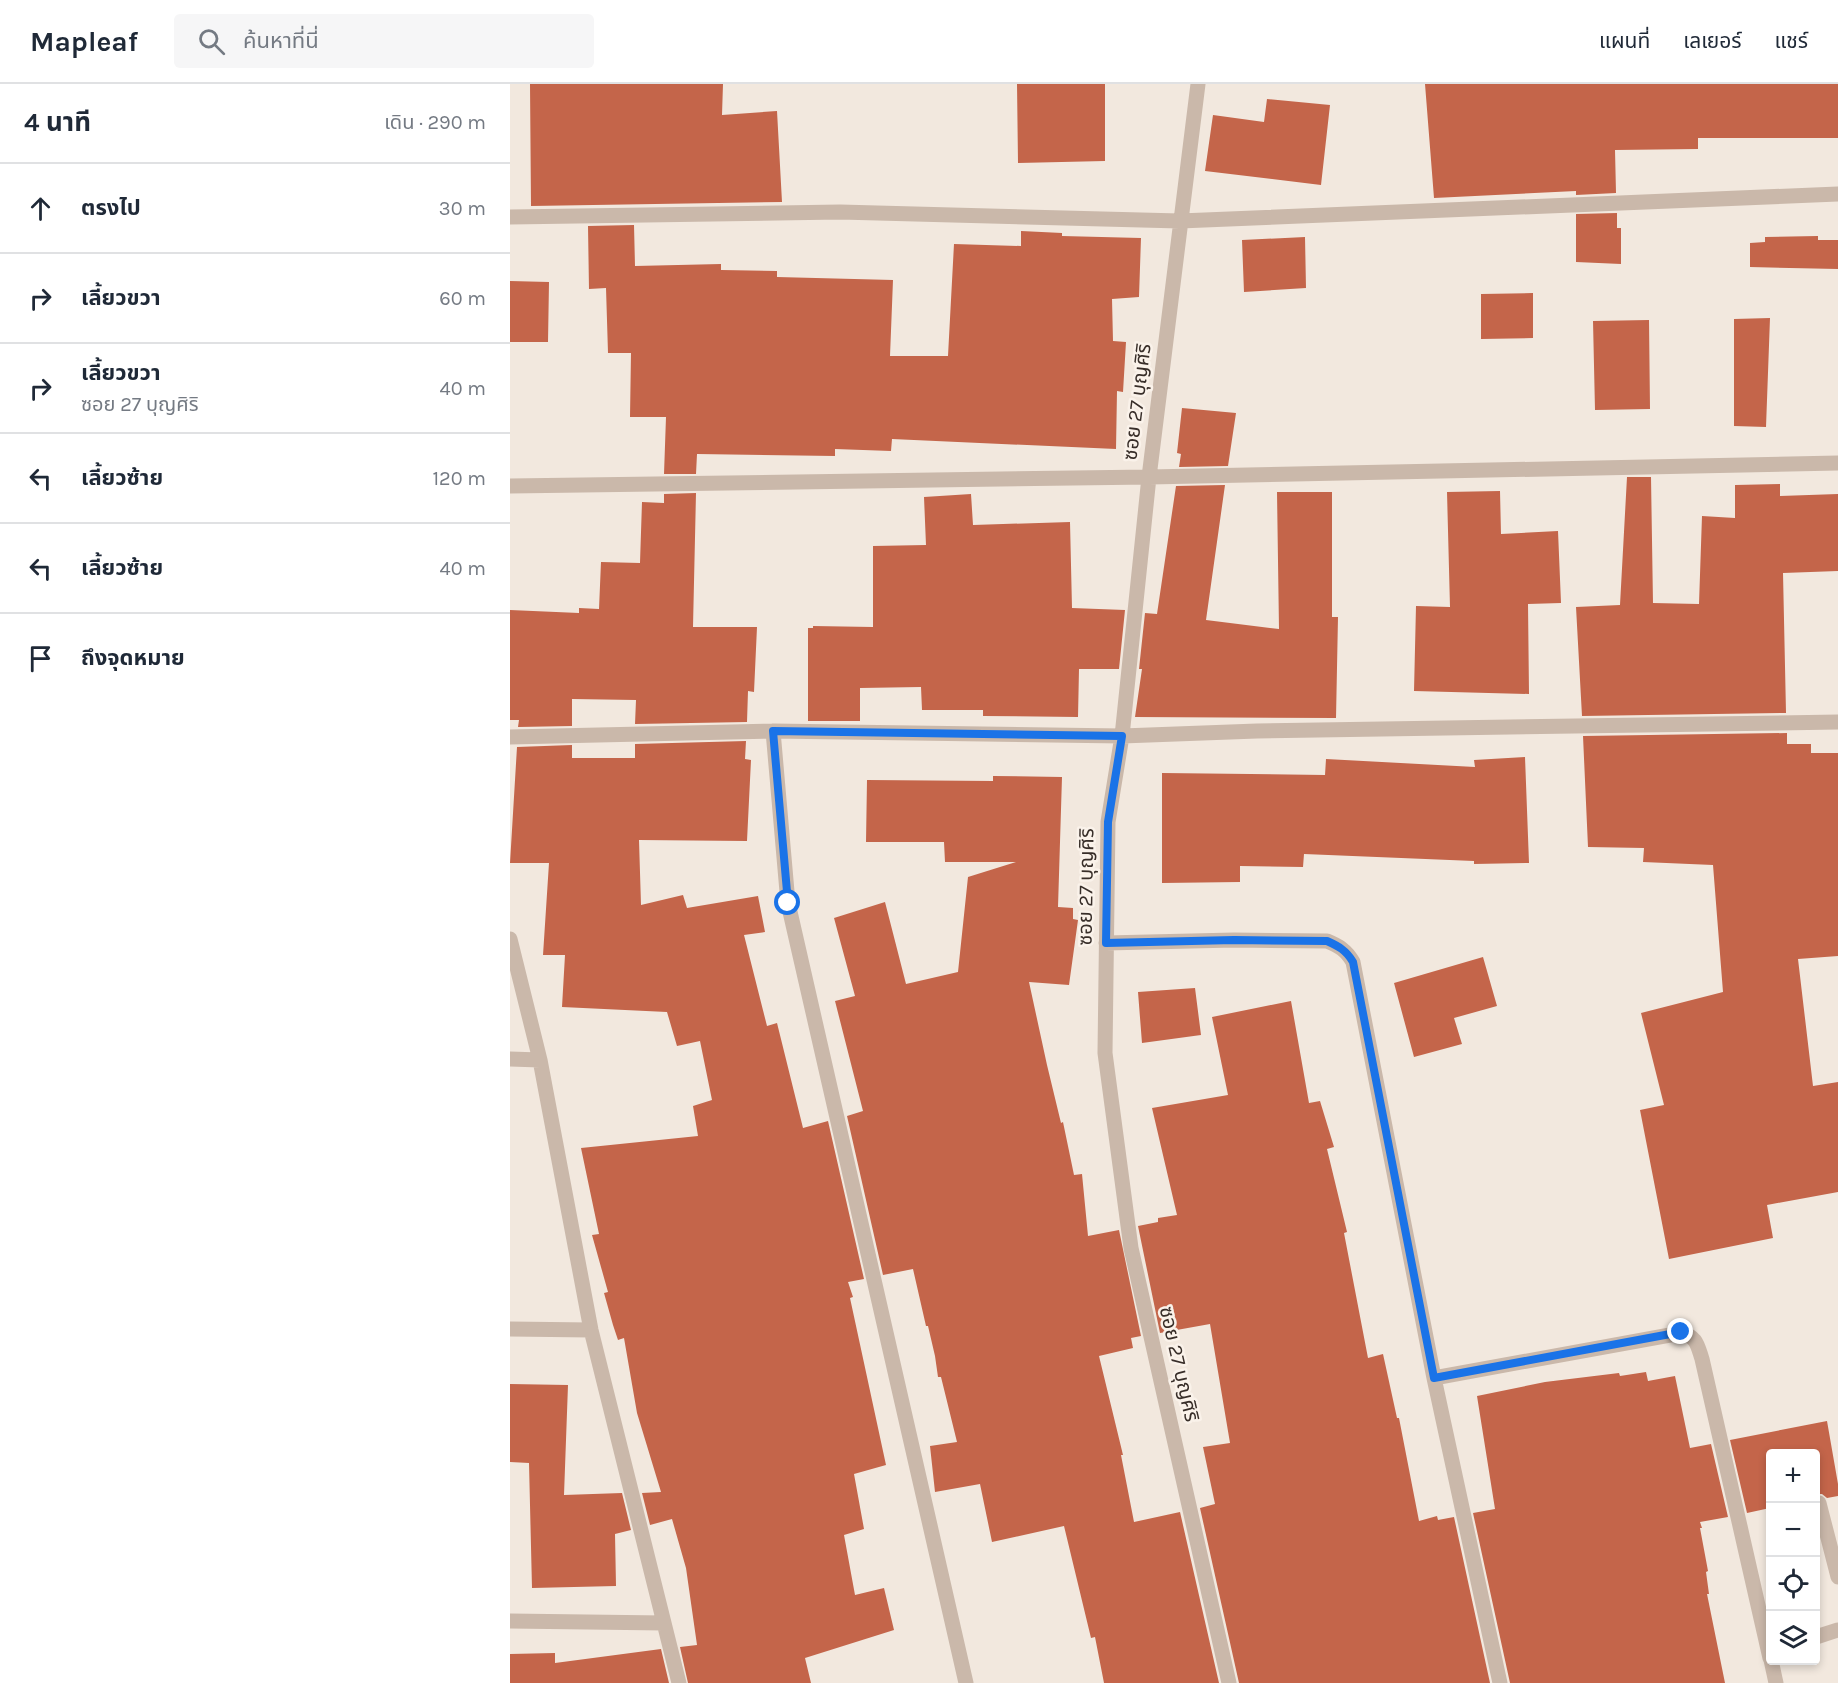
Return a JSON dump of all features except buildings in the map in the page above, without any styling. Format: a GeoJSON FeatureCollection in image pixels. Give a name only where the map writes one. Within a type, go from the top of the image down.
{"type":"FeatureCollection","features":[{"type":"Feature","properties":{"kind":"street","name":"ซอย 27 บุญศิริ"},"geometry":{"type":"LineString","coordinates":[[1198,84],[1149,477],[1122,736],[1108,822],[1105,1053],[1131,1248],[1229,1683]]}},
{"type":"Feature","properties":{"kind":"street"},"geometry":{"type":"LineString","coordinates":[[510,217],[840,212],[1180,221],[1838,194]]}},
{"type":"Feature","properties":{"kind":"street"},"geometry":{"type":"LineString","coordinates":[[510,486],[1149,477],[1838,463]]}},
{"type":"Feature","properties":{"kind":"street"},"geometry":{"type":"LineString","coordinates":[[510,737],[773,731],[1122,736],[1257,731],[1838,722]]}},
{"type":"Feature","properties":{"kind":"street"},"geometry":{"type":"LineString","coordinates":[[773,731],[788,903],[966,1683]]}},
{"type":"Feature","properties":{"kind":"street"},"geometry":{"type":"LineString","coordinates":[[510,939],[540,1060],[591,1330],[679,1683]]}},
{"type":"Feature","properties":{"kind":"street"},"geometry":{"type":"LineString","coordinates":[[1106,943],[1234,940],[1327,941],[1348,953],[1353,962],[1434,1378],[1500,1683]]}},
{"type":"Feature","properties":{"kind":"street"},"geometry":{"type":"LineString","coordinates":[[510,1059],[540,1060]]}},
{"type":"Feature","properties":{"kind":"street"},"geometry":{"type":"LineString","coordinates":[[510,1329],[591,1330]]}},
{"type":"Feature","properties":{"kind":"street"},"geometry":{"type":"LineString","coordinates":[[1434,1378],[1681,1332],[1691,1335],[1702,1359],[1766,1637]]}},
{"type":"Feature","properties":{"kind":"street"},"geometry":{"type":"LineString","coordinates":[[1820,1507],[1838,1577]]}},
{"type":"Feature","properties":{"kind":"street"},"geometry":{"type":"LineString","coordinates":[[510,1621],[664,1623]]}},
{"type":"Feature","properties":{"kind":"street"},"geometry":{"type":"LineString","coordinates":[[1820,1635],[1838,1630]]}},
{"type":"Feature","properties":{"kind":"street"},"geometry":{"type":"LineString","coordinates":[[1772,1665],[1776,1683]]}},
{"type":"Feature","properties":{"kind":"route"},"geometry":{"type":"LineString","coordinates":[[788,903],[773,731],[1122,736],[1108,822],[1106,943],[1234,940],[1327,941],[1348,953],[1353,962],[1434,1378],[1681,1332]]}}]}
